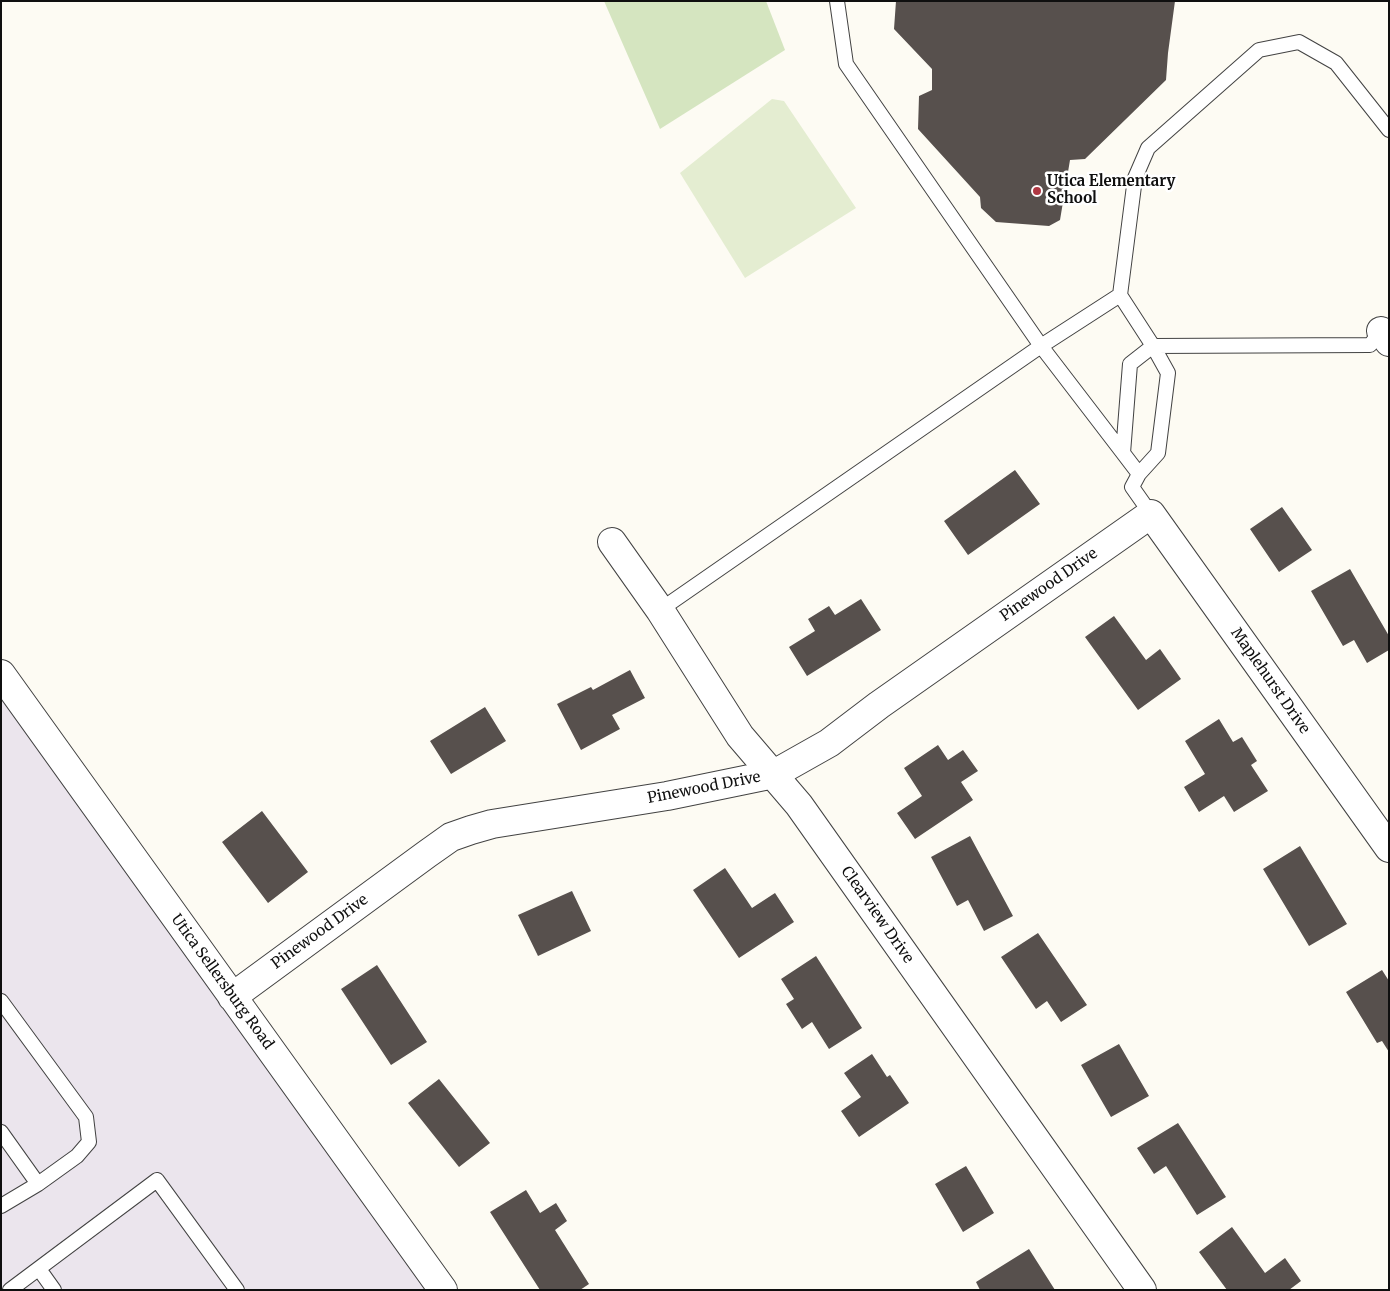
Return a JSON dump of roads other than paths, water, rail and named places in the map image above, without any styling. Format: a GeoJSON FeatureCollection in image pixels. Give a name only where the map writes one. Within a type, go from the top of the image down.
{"type":"FeatureCollection","features":[{"type":"Feature","properties":{"kind":"street","name":"Pinewood Drive"},"geometry":{"type":"LineString","coordinates":[[232,997],[451,837],[492,824],[667,796],[774,774],[829,743],[895,694],[1151,514]]}},
{"type":"Feature","properties":{"kind":"street","name":"Maplehurst Drive"},"geometry":{"type":"LineString","coordinates":[[1151,514],[1389,848]]}},
{"type":"Feature","properties":{"kind":"street","name":"Clearview Drive"},"geometry":{"type":"LineString","coordinates":[[612,542],[660,610],[740,736],[774,774],[804,813],[1142,1290]]}},
{"type":"Feature","properties":{"kind":"street","name":"Utica Sellersburg Road"},"geometry":{"type":"LineString","coordinates":[[1,674],[442,1290]]}},
{"type":"Feature","properties":{"kind":"lane"},"geometry":{"type":"LineString","coordinates":[[837,1],[846,64],[1041,346],[1139,474]]}},
{"type":"Feature","properties":{"kind":"lane"},"geometry":{"type":"LineString","coordinates":[[1151,514],[1132,487],[1139,474],[1158,454],[1168,373],[1120,295],[1135,178],[1148,148],[1259,50],[1299,42],[1336,63],[1389,130]]}},
{"type":"Feature","properties":{"kind":"lane"},"geometry":{"type":"LineString","coordinates":[[660,610],[1041,346],[1120,295]]}},
{"type":"Feature","properties":{"kind":"lane"},"geometry":{"type":"LineString","coordinates":[[1123,453],[1130,364],[1153,346],[1370,345],[1386,332]]}},
{"type":"Feature","properties":{"kind":"lane"},"geometry":{"type":"LineString","coordinates":[[1,1001],[86,1118],[88,1142],[77,1156],[38,1184],[1,1206]]}},
{"type":"Feature","properties":{"kind":"lane"},"geometry":{"type":"LineString","coordinates":[[1,1132],[38,1184]]}},
{"type":"Feature","properties":{"kind":"lane"},"geometry":{"type":"LineString","coordinates":[[10,1290],[157,1180],[237,1290]]}},
{"type":"Feature","properties":{"kind":"lane"},"geometry":{"type":"LineString","coordinates":[[39,1269],[54,1290]]}},
{"type":"Feature","properties":{"kind":"place","name":"Utica Elementary School"},"geometry":{"type":"Point","coordinates":[1037,191]}}]}
